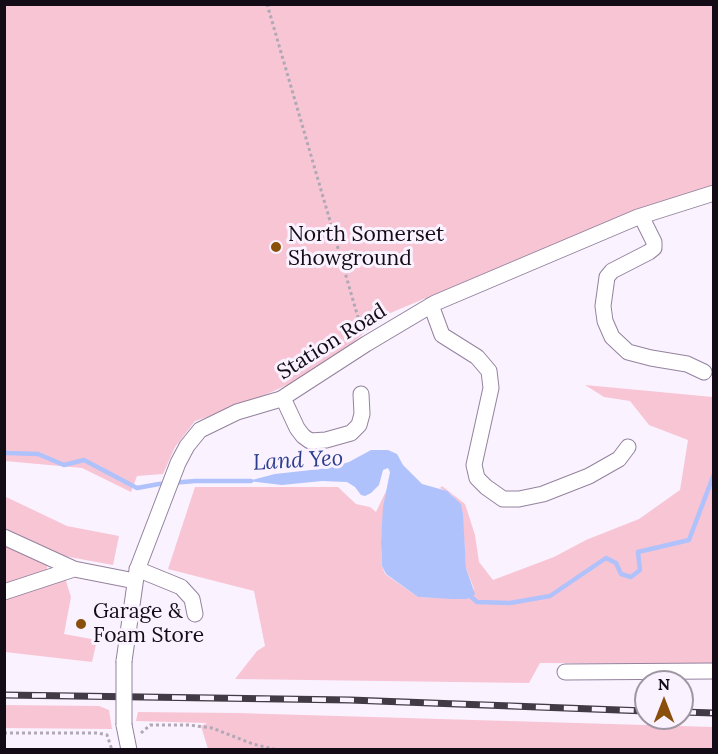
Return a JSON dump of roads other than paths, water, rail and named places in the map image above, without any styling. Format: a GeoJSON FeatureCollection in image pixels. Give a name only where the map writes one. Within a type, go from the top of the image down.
{"type":"FeatureCollection","features":[{"type":"Feature","properties":{"kind":"street","name":"Station Road"},"geometry":{"type":"LineString","coordinates":[[134,746],[124,725],[124,661],[136,575],[178,463],[187,446],[200,430],[237,412],[283,398],[431,305],[641,216],[714,193]]}},
{"type":"Feature","properties":{"kind":"street"},"geometry":{"type":"LineString","coordinates":[[641,216],[654,242],[654,248],[612,271],[607,277],[603,306],[605,321],[612,337],[628,352],[687,364],[704,372]]}},
{"type":"Feature","properties":{"kind":"street"},"geometry":{"type":"LineString","coordinates":[[431,305],[442,335],[477,357],[489,371],[491,388],[474,465],[477,478],[486,487],[503,499],[519,499],[543,494],[590,477],[619,459],[628,447]]}},
{"type":"Feature","properties":{"kind":"street"},"geometry":{"type":"LineString","coordinates":[[283,398],[303,436],[310,441],[326,440],[351,433],[359,425],[362,414],[361,394]]}},
{"type":"Feature","properties":{"kind":"street"},"geometry":{"type":"LineString","coordinates":[[4,537],[74,569],[136,575],[181,587],[192,599],[195,614]]}},
{"type":"Feature","properties":{"kind":"street"},"geometry":{"type":"LineString","coordinates":[[4,592],[74,569]]}},
{"type":"Feature","properties":{"kind":"street"},"geometry":{"type":"LineString","coordinates":[[565,672],[714,671]]}},
{"type":"Feature","properties":{"kind":"water"},"geometry":{"type":"Polygon","coordinates":[[[371,450],[388,450],[397,454],[403,465],[422,484],[447,491],[461,504],[466,568],[475,594],[472,597],[452,599],[418,597],[386,574],[382,566],[381,542],[383,507],[390,472],[388,468],[383,470],[379,485],[365,496],[347,482],[322,481],[282,485],[248,481],[275,474],[329,468],[349,462],[371,450]]]}},
{"type":"Feature","properties":{"kind":"waterway","name":"Land Yeo"},"geometry":{"type":"LineString","coordinates":[[4,451],[38,454],[64,465],[84,460],[137,488],[195,481],[251,481]]}},
{"type":"Feature","properties":{"kind":"waterway","name":"Land Yeo"},"geometry":{"type":"LineString","coordinates":[[467,593],[477,602],[510,603],[550,596],[606,558],[616,563],[621,574],[631,577],[640,570],[638,552],[689,540],[714,474]]}},
{"type":"Feature","properties":{"kind":"railway"},"geometry":{"type":"LineString","coordinates":[[4,695],[350,700],[634,711]]}},
{"type":"Feature","properties":{"kind":"railway"},"geometry":{"type":"LineString","coordinates":[[694,712],[714,713]]}},
{"type":"Feature","properties":{"kind":"place","name":"North Somerset Showground"},"geometry":{"type":"Point","coordinates":[276,247]}},
{"type":"Feature","properties":{"kind":"place","name":"Garage & Foam Store"},"geometry":{"type":"Point","coordinates":[81,624]}}]}
